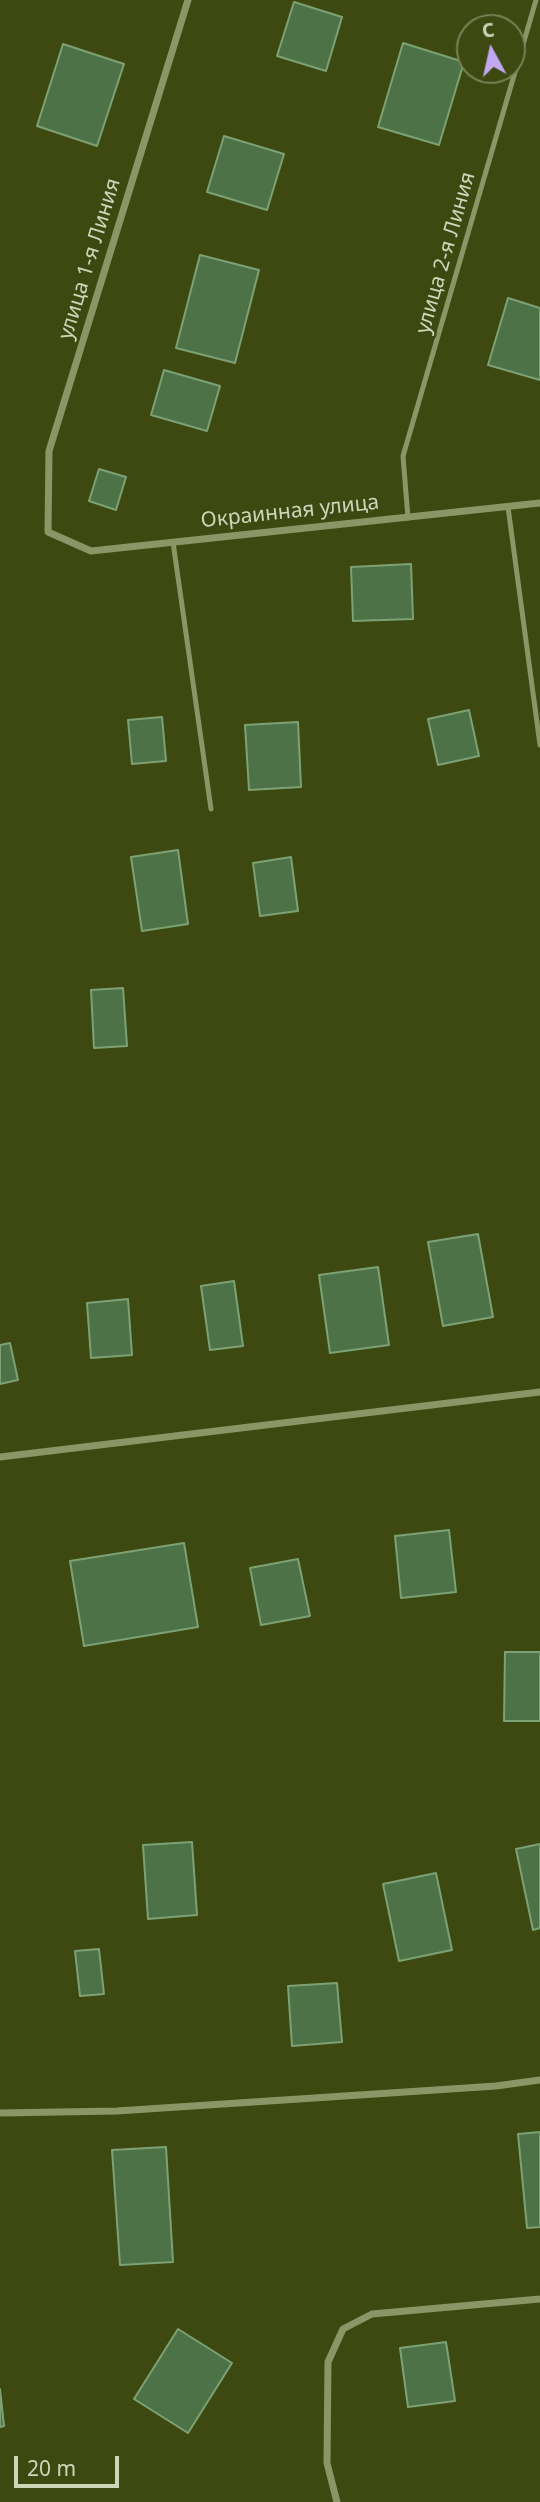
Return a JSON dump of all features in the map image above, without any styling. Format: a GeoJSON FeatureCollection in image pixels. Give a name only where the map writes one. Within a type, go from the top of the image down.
{"type":"FeatureCollection","features":[{"type":"Feature","properties":{"kind":"street","name":"улица 1-я Линия"},"geometry":{"type":"LineString","coordinates":[[48,533],[49,451],[188,0]]}},
{"type":"Feature","properties":{"kind":"street","name":"Окраинная улица"},"geometry":{"type":"LineString","coordinates":[[48,533],[91,551],[540,503]]}},
{"type":"Feature","properties":{"kind":"street"},"geometry":{"type":"LineString","coordinates":[[0,1457],[540,1392]]}},
{"type":"Feature","properties":{"kind":"street"},"geometry":{"type":"LineString","coordinates":[[0,2113],[117,2112],[496,2086],[540,2080]]}},
{"type":"Feature","properties":{"kind":"street"},"geometry":{"type":"LineString","coordinates":[[337,2502],[327,2463],[328,2362],[343,2329],[372,2314],[540,2299]]}},
{"type":"Feature","properties":{"kind":"lane","name":"улица 2-я Линия"},"geometry":{"type":"LineString","coordinates":[[408,518],[404,456],[536,0]]}},
{"type":"Feature","properties":{"kind":"lane"},"geometry":{"type":"LineString","coordinates":[[508,507],[540,744]]}},
{"type":"Feature","properties":{"kind":"lane"},"geometry":{"type":"LineString","coordinates":[[173,542],[211,809]]}},
{"type":"Feature","properties":{"kind":"building"},"geometry":{"type":"Polygon","coordinates":[[[294,2],[342,17],[326,71],[277,56],[294,2]]]}},
{"type":"Feature","properties":{"kind":"building"},"geometry":{"type":"Polygon","coordinates":[[[403,43],[456,60],[457,84],[439,145],[378,127],[403,43]]]}},
{"type":"Feature","properties":{"kind":"building"},"geometry":{"type":"Polygon","coordinates":[[[63,44],[124,64],[97,146],[37,126],[63,44]]]}},
{"type":"Feature","properties":{"kind":"building"},"geometry":{"type":"Polygon","coordinates":[[[224,136],[284,154],[267,210],[207,192],[224,136]]]}},
{"type":"Feature","properties":{"kind":"building"},"geometry":{"type":"Polygon","coordinates":[[[200,255],[259,270],[235,363],[176,348],[200,255]]]}},
{"type":"Feature","properties":{"kind":"building"},"geometry":{"type":"Polygon","coordinates":[[[508,298],[540,308],[540,380],[488,365],[508,298]]]}},
{"type":"Feature","properties":{"kind":"building"},"geometry":{"type":"Polygon","coordinates":[[[164,370],[220,386],[207,431],[151,415],[164,370]]]}},
{"type":"Feature","properties":{"kind":"building"},"geometry":{"type":"Polygon","coordinates":[[[99,469],[126,477],[116,510],[89,501],[99,469]]]}},
{"type":"Feature","properties":{"kind":"building"},"geometry":{"type":"Polygon","coordinates":[[[411,564],[413,619],[353,621],[351,567],[411,564]]]}},
{"type":"Feature","properties":{"kind":"building"},"geometry":{"type":"Polygon","coordinates":[[[469,710],[479,756],[438,765],[428,719],[469,710]]]}},
{"type":"Feature","properties":{"kind":"building"},"geometry":{"type":"Polygon","coordinates":[[[162,717],[166,761],[132,764],[128,720],[162,717]]]}},
{"type":"Feature","properties":{"kind":"building"},"geometry":{"type":"Polygon","coordinates":[[[298,722],[301,787],[249,790],[245,725],[298,722]]]}},
{"type":"Feature","properties":{"kind":"building"},"geometry":{"type":"Polygon","coordinates":[[[178,850],[188,924],[142,931],[131,857],[178,850]]]}},
{"type":"Feature","properties":{"kind":"building"},"geometry":{"type":"Polygon","coordinates":[[[291,857],[298,911],[260,916],[253,863],[291,857]]]}},
{"type":"Feature","properties":{"kind":"building"},"geometry":{"type":"Polygon","coordinates":[[[123,988],[127,1046],[94,1048],[91,990],[123,988]]]}},
{"type":"Feature","properties":{"kind":"building"},"geometry":{"type":"Polygon","coordinates":[[[478,1234],[493,1317],[443,1326],[428,1242],[478,1234]]]}},
{"type":"Feature","properties":{"kind":"building"},"geometry":{"type":"Polygon","coordinates":[[[378,1267],[389,1345],[330,1353],[319,1275],[378,1267]]]}},
{"type":"Feature","properties":{"kind":"building"},"geometry":{"type":"Polygon","coordinates":[[[234,1281],[243,1346],[210,1350],[201,1286],[234,1281]]]}},
{"type":"Feature","properties":{"kind":"building"},"geometry":{"type":"Polygon","coordinates":[[[128,1299],[132,1355],[91,1358],[87,1303],[128,1299]]]}},
{"type":"Feature","properties":{"kind":"building"},"geometry":{"type":"Polygon","coordinates":[[[10,1343],[18,1380],[0,1384],[0,1345],[10,1343]]]}},
{"type":"Feature","properties":{"kind":"building"},"geometry":{"type":"Polygon","coordinates":[[[449,1530],[456,1592],[401,1598],[395,1536],[449,1530]]]}},
{"type":"Feature","properties":{"kind":"building"},"geometry":{"type":"Polygon","coordinates":[[[184,1543],[198,1627],[84,1646],[70,1561],[184,1543]]]}},
{"type":"Feature","properties":{"kind":"building"},"geometry":{"type":"Polygon","coordinates":[[[298,1559],[310,1616],[261,1625],[250,1568],[298,1559]]]}},
{"type":"Feature","properties":{"kind":"building"},"geometry":{"type":"Polygon","coordinates":[[[505,1652],[540,1652],[540,1721],[504,1721],[505,1652]]]}},
{"type":"Feature","properties":{"kind":"building"},"geometry":{"type":"Polygon","coordinates":[[[192,1842],[197,1915],[148,1919],[143,1845],[192,1842]]]}},
{"type":"Feature","properties":{"kind":"building"},"geometry":{"type":"Polygon","coordinates":[[[540,1844],[540,1928],[533,1930],[516,1849],[540,1844]]]}},
{"type":"Feature","properties":{"kind":"building"},"geometry":{"type":"Polygon","coordinates":[[[436,1873],[452,1950],[399,1961],[383,1884],[436,1873]]]}},
{"type":"Feature","properties":{"kind":"building"},"geometry":{"type":"Polygon","coordinates":[[[99,1949],[104,1994],[80,1996],[75,1951],[99,1949]]]}},
{"type":"Feature","properties":{"kind":"building"},"geometry":{"type":"Polygon","coordinates":[[[337,1983],[342,2042],[292,2046],[288,1986],[337,1983]]]}},
{"type":"Feature","properties":{"kind":"building"},"geometry":{"type":"Polygon","coordinates":[[[540,2132],[540,2227],[527,2228],[518,2134],[540,2132]]]}},
{"type":"Feature","properties":{"kind":"building"},"geometry":{"type":"Polygon","coordinates":[[[166,2147],[173,2262],[120,2265],[112,2150],[166,2147]]]}},
{"type":"Feature","properties":{"kind":"building"},"geometry":{"type":"Polygon","coordinates":[[[178,2329],[232,2363],[188,2433],[134,2399],[178,2329]]]}},
{"type":"Feature","properties":{"kind":"building"},"geometry":{"type":"Polygon","coordinates":[[[446,2342],[455,2401],[408,2407],[400,2348],[446,2342]]]}},
{"type":"Feature","properties":{"kind":"building"},"geometry":{"type":"Polygon","coordinates":[[[0,2389],[4,2426],[0,2427],[0,2389]]]}}]}
